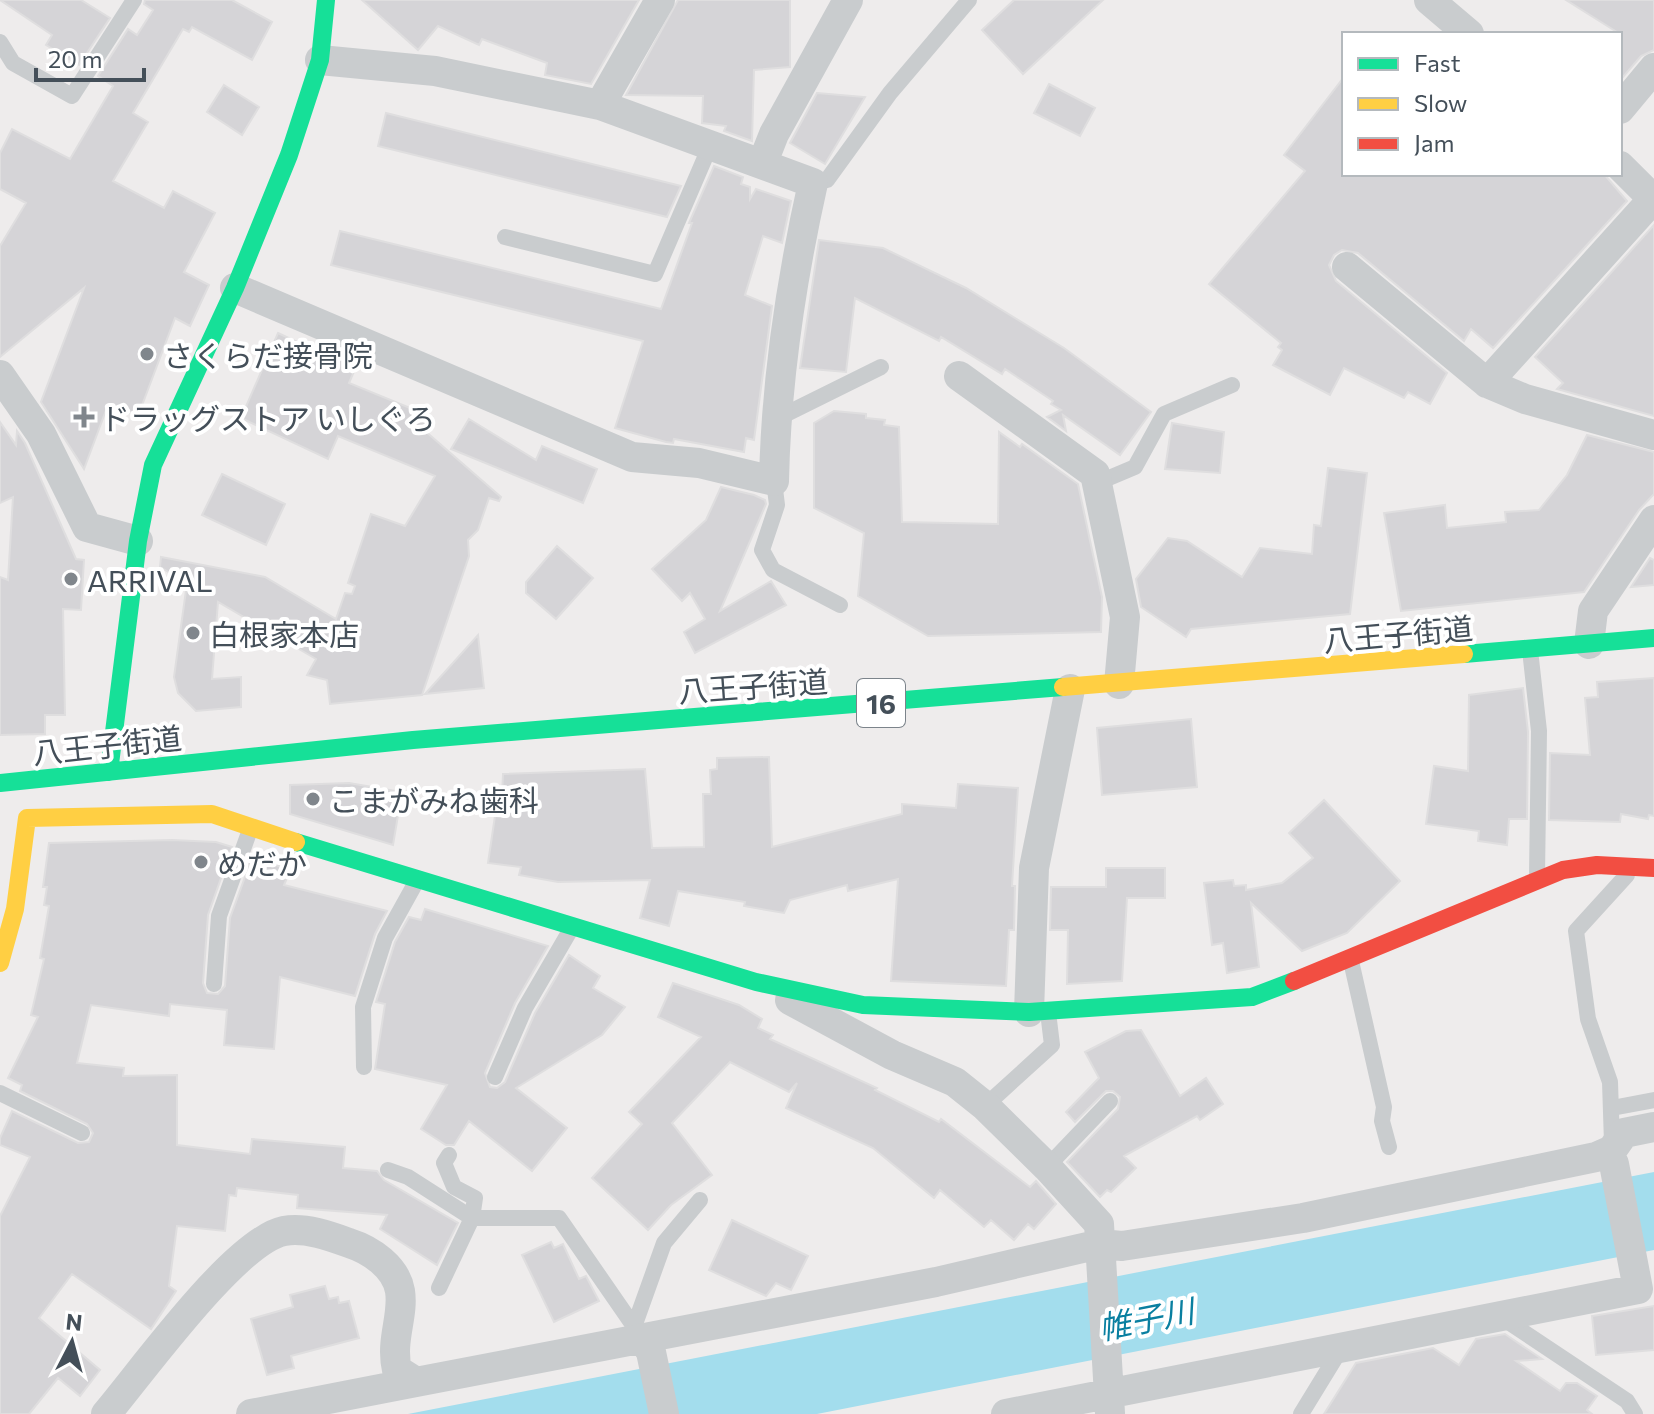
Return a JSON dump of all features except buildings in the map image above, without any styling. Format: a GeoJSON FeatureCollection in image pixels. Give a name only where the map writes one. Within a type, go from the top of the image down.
{"type":"FeatureCollection","features":[{"type":"Feature","properties":{"kind":"main road"},"geometry":{"type":"LineString","coordinates":[[109,772],[138,541],[153,465],[235,288],[289,155],[320,60],[326,0]]}},
{"type":"Feature","properties":{"kind":"main road","name":"八王子街道"},"geometry":{"type":"LineString","coordinates":[[0,783],[472,735],[1070,689],[1654,638]]}},
{"type":"Feature","properties":{"kind":"main road"},"geometry":{"type":"LineString","coordinates":[[0,963],[15,909],[27,818],[212,814],[416,881],[756,982],[863,1005],[1038,1011],[1252,997],[1563,870],[1597,865],[1645,867]]}},
{"type":"Feature","properties":{"kind":"street"},"geometry":{"type":"LineString","coordinates":[[600,105],[660,0]]}},
{"type":"Feature","properties":{"kind":"street"},"geometry":{"type":"LineString","coordinates":[[763,162],[774,134],[848,0]]}},
{"type":"Feature","properties":{"kind":"street"},"geometry":{"type":"LineString","coordinates":[[1429,0],[1467,32]]}},
{"type":"Feature","properties":{"kind":"street"},"geometry":{"type":"LineString","coordinates":[[235,288],[632,457],[699,463],[774,481],[776,419],[796,262],[813,183],[763,162],[600,105],[435,71],[320,60]]}},
{"type":"Feature","properties":{"kind":"street"},"geometry":{"type":"LineString","coordinates":[[1622,107],[1654,68]]}},
{"type":"Feature","properties":{"kind":"street"},"geometry":{"type":"LineString","coordinates":[[1487,383],[1654,200],[1622,168]]}},
{"type":"Feature","properties":{"kind":"street"},"geometry":{"type":"LineString","coordinates":[[1347,267],[1487,383],[1525,399],[1654,435]]}},
{"type":"Feature","properties":{"kind":"street"},"geometry":{"type":"LineString","coordinates":[[0,375],[41,434],[87,527],[138,541]]}},
{"type":"Feature","properties":{"kind":"street"},"geometry":{"type":"LineString","coordinates":[[959,376],[1095,474],[1125,617],[1119,684]]}},
{"type":"Feature","properties":{"kind":"street"},"geometry":{"type":"LineString","coordinates":[[1589,644],[1593,611],[1654,520]]}},
{"type":"Feature","properties":{"kind":"street"},"geometry":{"type":"LineString","coordinates":[[1038,1011],[1034,868],[1070,689]]}},
{"type":"Feature","properties":{"kind":"street"},"geometry":{"type":"LineString","coordinates":[[207,761],[212,814]]}},
{"type":"Feature","properties":{"kind":"street"},"geometry":{"type":"LineString","coordinates":[[756,982],[892,1055],[955,1082],[985,1106],[1047,1167],[1099,1224],[1108,1398]]}},
{"type":"Feature","properties":{"kind":"street"},"geometry":{"type":"LineString","coordinates":[[1006,1414],[1108,1398],[1643,1284],[1613,1157],[1624,1133],[1654,1127]]}},
{"type":"Feature","properties":{"kind":"street"},"geometry":{"type":"LineString","coordinates":[[251,1414],[1101,1249],[1303,1218],[1596,1157],[1613,1157]]}},
{"type":"Feature","properties":{"kind":"street"},"geometry":{"type":"LineString","coordinates":[[106,1414],[217,1282],[248,1251],[283,1231],[322,1233],[359,1246],[387,1264],[400,1291],[393,1353],[397,1370],[416,1382]]}},
{"type":"Feature","properties":{"kind":"street"},"geometry":{"type":"LineString","coordinates":[[643,1339],[664,1414]]}},
{"type":"Feature","properties":{"kind":"lane"},"geometry":{"type":"LineString","coordinates":[[0,42],[13,63],[72,96],[134,0]]}},
{"type":"Feature","properties":{"kind":"lane"},"geometry":{"type":"LineString","coordinates":[[813,183],[827,180],[890,93],[969,0]]}},
{"type":"Feature","properties":{"kind":"lane"},"geometry":{"type":"LineString","coordinates":[[505,237],[655,274],[710,146]]}},
{"type":"Feature","properties":{"kind":"lane"},"geometry":{"type":"LineString","coordinates":[[776,419],[881,367]]}},
{"type":"Feature","properties":{"kind":"lane"},"geometry":{"type":"LineString","coordinates":[[1097,483],[1135,467],[1164,414],[1232,385]]}},
{"type":"Feature","properties":{"kind":"lane"},"geometry":{"type":"LineString","coordinates":[[774,481],[777,505],[762,550],[773,570],[840,605]]}},
{"type":"Feature","properties":{"kind":"lane"},"geometry":{"type":"LineString","coordinates":[[1530,650],[1539,731],[1537,882]]}},
{"type":"Feature","properties":{"kind":"lane"},"geometry":{"type":"LineString","coordinates":[[214,984],[219,916],[252,825]]}},
{"type":"Feature","properties":{"kind":"lane"},"geometry":{"type":"LineString","coordinates":[[1613,1157],[1610,1082],[1588,1019],[1576,931],[1590,911],[1645,867]]}},
{"type":"Feature","properties":{"kind":"lane"},"geometry":{"type":"LineString","coordinates":[[364,1067],[363,1007],[385,938],[416,881]]}},
{"type":"Feature","properties":{"kind":"lane"},"geometry":{"type":"LineString","coordinates":[[495,1077],[525,1008],[573,927]]}},
{"type":"Feature","properties":{"kind":"lane"},"geometry":{"type":"LineString","coordinates":[[1350,959],[1384,1107],[1382,1121],[1389,1147]]}},
{"type":"Feature","properties":{"kind":"lane"},"geometry":{"type":"LineString","coordinates":[[985,1106],[1052,1045],[1038,1011]]}},
{"type":"Feature","properties":{"kind":"lane"},"geometry":{"type":"LineString","coordinates":[[0,1093],[82,1133]]}},
{"type":"Feature","properties":{"kind":"lane"},"geometry":{"type":"LineString","coordinates":[[1612,1108],[1654,1100]]}},
{"type":"Feature","properties":{"kind":"lane"},"geometry":{"type":"LineString","coordinates":[[1047,1167],[1110,1101]]}},
{"type":"Feature","properties":{"kind":"lane"},"geometry":{"type":"LineString","coordinates":[[439,1288],[472,1218],[475,1198],[454,1187],[444,1163],[449,1155]]}},
{"type":"Feature","properties":{"kind":"lane"},"geometry":{"type":"LineString","coordinates":[[388,1170],[408,1177],[472,1218],[559,1218],[643,1339]]}},
{"type":"Feature","properties":{"kind":"lane"},"geometry":{"type":"LineString","coordinates":[[643,1339],[664,1243],[700,1200]]}},
{"type":"Feature","properties":{"kind":"lane"},"geometry":{"type":"LineString","coordinates":[[1500,1316],[1627,1401],[1635,1414]]}},
{"type":"Feature","properties":{"kind":"lane"},"geometry":{"type":"LineString","coordinates":[[1301,1414],[1343,1347]]}},
{"type":"Feature","properties":{"kind":"water","name":"帷子川"},"geometry":{"type":"Polygon","coordinates":[[[1654,1172],[1654,1250],[817,1414],[408,1414],[1654,1172]]]}},
{"type":"Feature","properties":{"kind":"traffic: fast"},"geometry":{"type":"LineString","coordinates":[[109,772],[138,541],[153,465],[235,288],[289,155],[320,60],[326,0]]}},
{"type":"Feature","properties":{"kind":"traffic: fast"},"geometry":{"type":"LineString","coordinates":[[1464,654],[1654,638]]}},
{"type":"Feature","properties":{"kind":"traffic: fast"},"geometry":{"type":"LineString","coordinates":[[0,783],[413,740],[1063,687]]}},
{"type":"Feature","properties":{"kind":"traffic: fast"},"geometry":{"type":"LineString","coordinates":[[296,842],[756,982],[863,1005],[1029,1012],[1252,997],[1294,981]]}},
{"type":"Feature","properties":{"kind":"traffic: slow"},"geometry":{"type":"LineString","coordinates":[[1063,687],[1464,654]]}},
{"type":"Feature","properties":{"kind":"traffic: slow"},"geometry":{"type":"LineString","coordinates":[[0,963],[15,909],[27,818],[212,814],[296,842]]}},
{"type":"Feature","properties":{"kind":"traffic: jam"},"geometry":{"type":"LineString","coordinates":[[1294,981],[1563,870],[1597,865],[1654,868]]}},
{"type":"Feature","properties":{"kind":"place","name":"さくらだ接骨院"},"geometry":{"type":"Point","coordinates":[147,354]}},
{"type":"Feature","properties":{"kind":"place","name":"ドラッグストア いしぐろ"},"geometry":{"type":"Point","coordinates":[84,417]}},
{"type":"Feature","properties":{"kind":"place","name":"ARRIVAL"},"geometry":{"type":"Point","coordinates":[71,579]}},
{"type":"Feature","properties":{"kind":"place","name":"白根家本店"},"geometry":{"type":"Point","coordinates":[193,633]}},
{"type":"Feature","properties":{"kind":"place","name":"こまがみね歯科"},"geometry":{"type":"Point","coordinates":[313,799]}},
{"type":"Feature","properties":{"kind":"place","name":"めだか"},"geometry":{"type":"Point","coordinates":[201,862]}}]}
